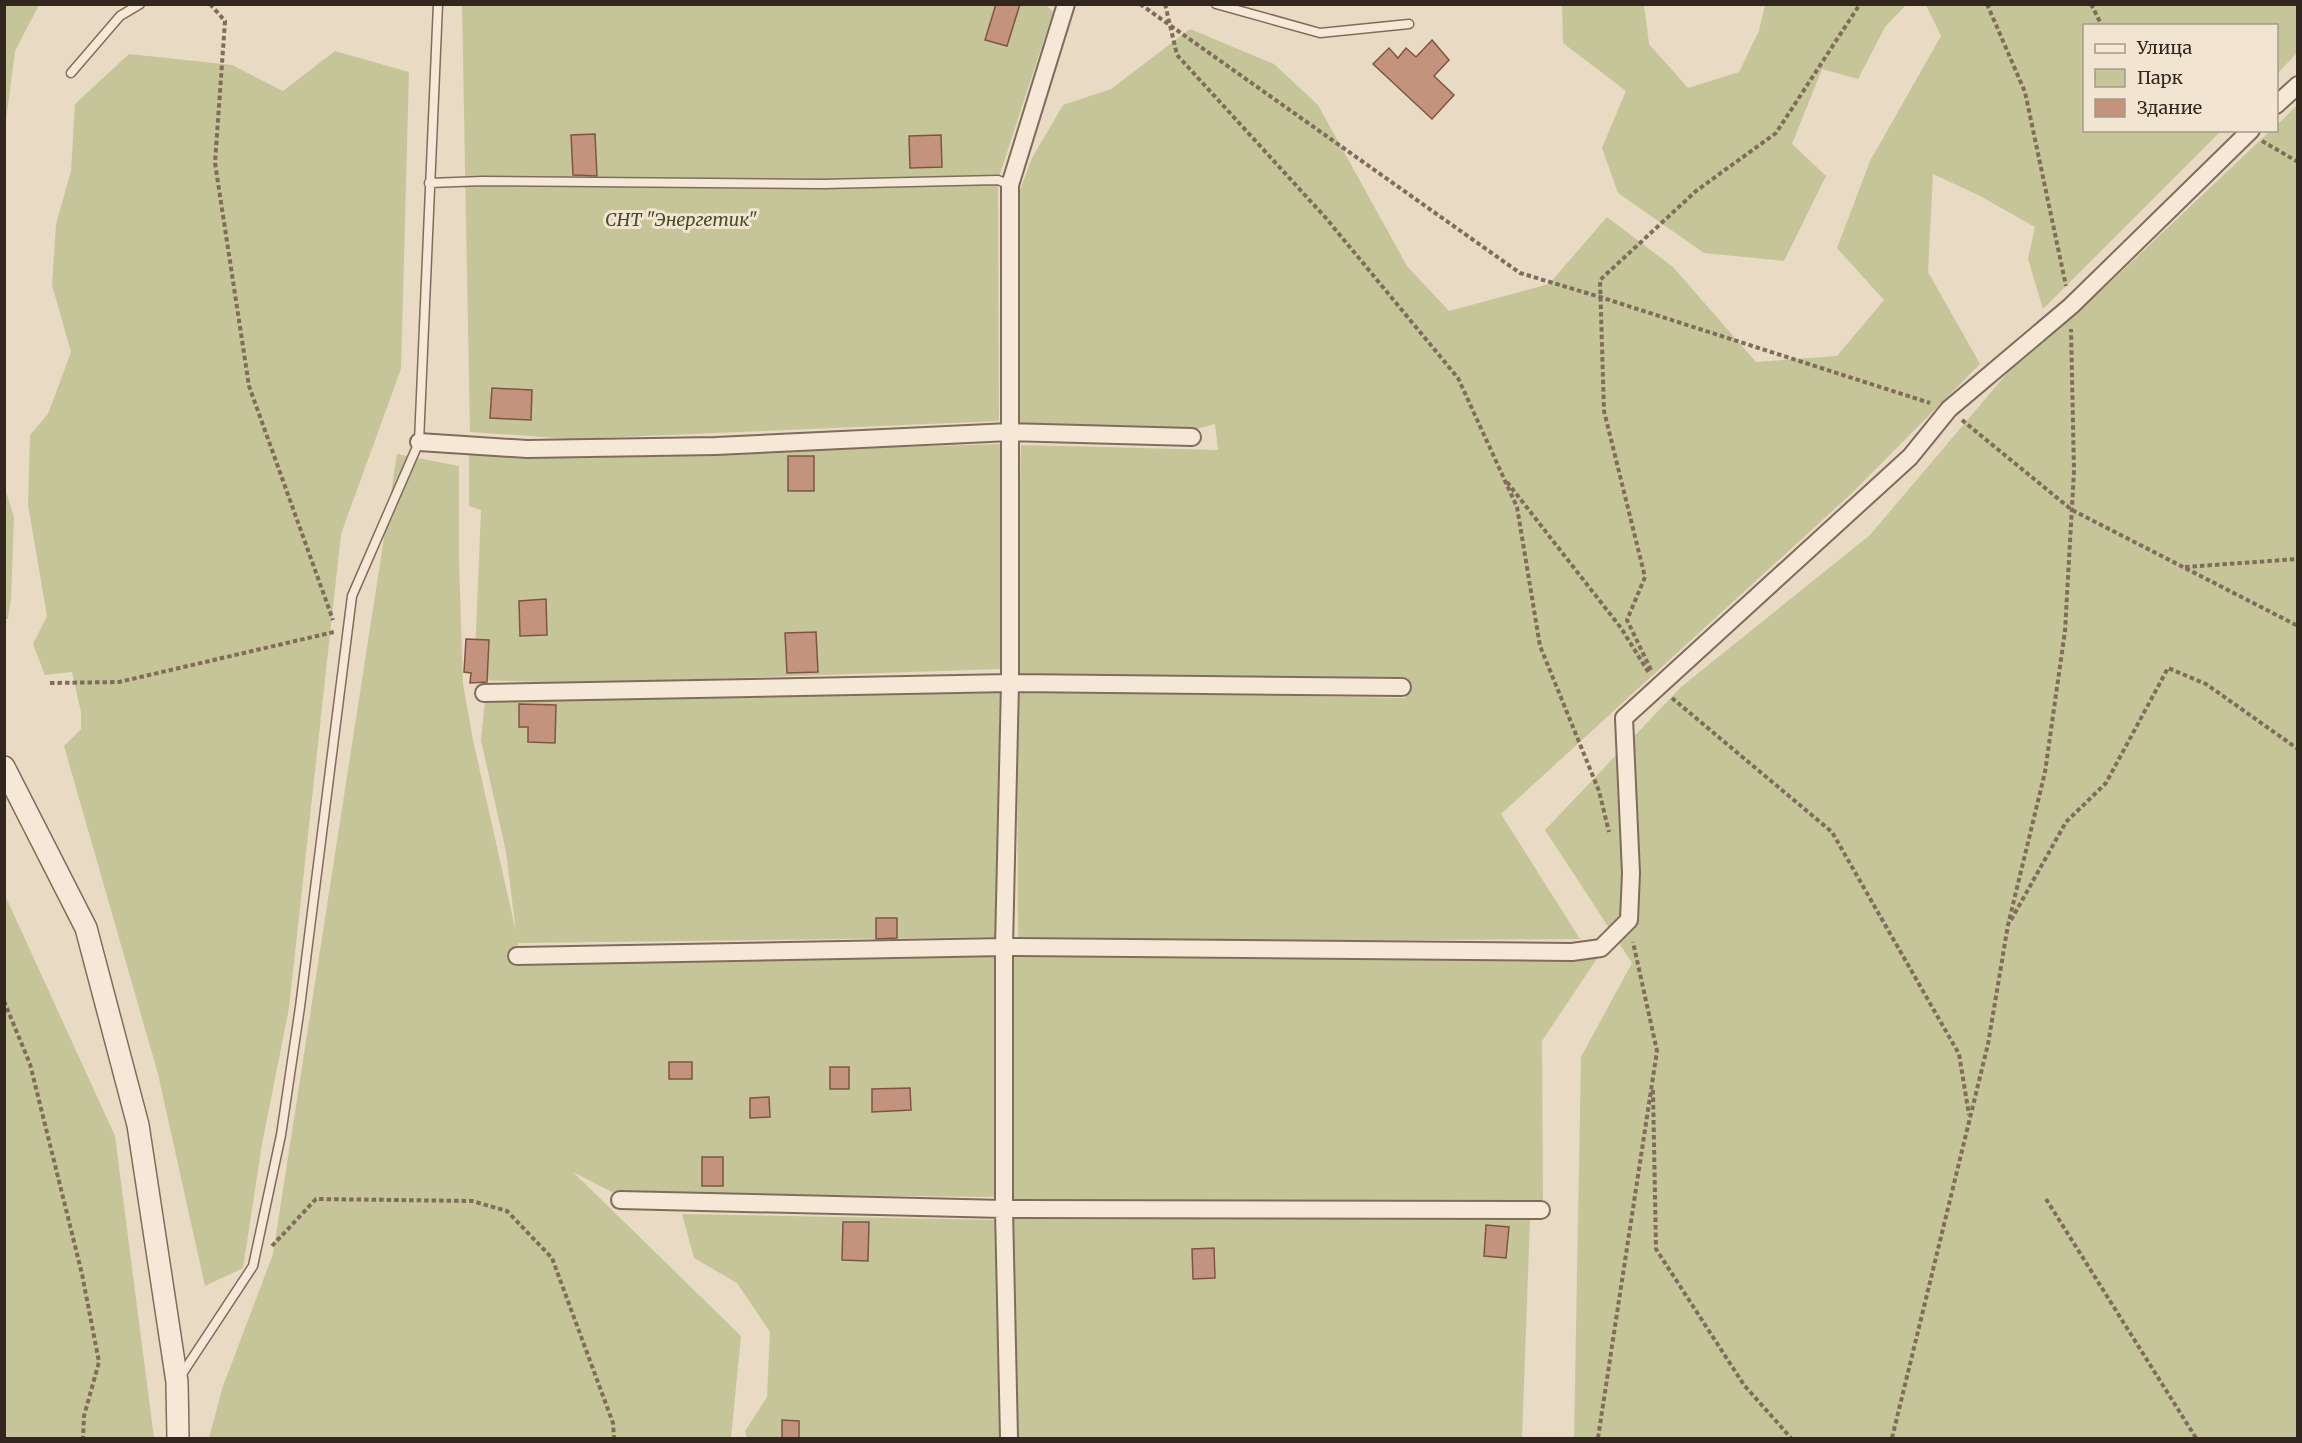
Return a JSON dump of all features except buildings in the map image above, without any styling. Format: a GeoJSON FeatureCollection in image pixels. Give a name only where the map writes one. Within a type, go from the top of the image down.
{"type":"FeatureCollection","features":[{"type":"Feature","properties":{"kind":"street"},"geometry":{"type":"LineString","coordinates":[[1009,1438],[1004,1209],[1004,947],[1010,683],[1010,185],[1066,4]]}},
{"type":"Feature","properties":{"kind":"street"},"geometry":{"type":"LineString","coordinates":[[2278,104],[2298,84]]}},
{"type":"Feature","properties":{"kind":"street"},"geometry":{"type":"LineString","coordinates":[[517,956],[1004,947],[1572,952],[1601,948],[1629,920],[1631,873],[1624,718],[1910,457],[1949,409],[2071,306],[2250,132]]}},
{"type":"Feature","properties":{"kind":"street"},"geometry":{"type":"LineString","coordinates":[[419,442],[527,449],[693,446],[1010,432],[1192,437]]}},
{"type":"Feature","properties":{"kind":"street"},"geometry":{"type":"LineString","coordinates":[[484,693],[1010,683],[1402,687]]}},
{"type":"Feature","properties":{"kind":"street"},"geometry":{"type":"LineString","coordinates":[[4,767],[86,928],[138,1125],[177,1382],[178,1438]]}},
{"type":"Feature","properties":{"kind":"street"},"geometry":{"type":"LineString","coordinates":[[620,1200],[1004,1209],[1541,1210]]}},
{"type":"Feature","properties":{"kind":"lane"},"geometry":{"type":"LineString","coordinates":[[71,73],[120,16],[140,4]]}},
{"type":"Feature","properties":{"kind":"lane"},"geometry":{"type":"LineString","coordinates":[[177,1382],[253,1266],[283,1123],[352,597],[419,442],[438,4]]}},
{"type":"Feature","properties":{"kind":"lane"},"geometry":{"type":"LineString","coordinates":[[1216,4],[1320,33],[1409,24]]}},
{"type":"Feature","properties":{"kind":"lane"},"geometry":{"type":"LineString","coordinates":[[429,183],[483,181],[823,184],[998,180],[1010,185]]}},
{"type":"Feature","properties":{"kind":"path"},"geometry":{"type":"LineString","coordinates":[[210,4],[225,21],[215,163],[249,386],[345,654]]}},
{"type":"Feature","properties":{"kind":"path"},"geometry":{"type":"LineString","coordinates":[[1140,4],[1520,273],[1949,409],[2072,510],[2298,626]]}},
{"type":"Feature","properties":{"kind":"path"},"geometry":{"type":"LineString","coordinates":[[1165,4],[1178,55],[1325,217],[1458,378],[1517,507],[1540,646],[1599,791],[1609,834]]}},
{"type":"Feature","properties":{"kind":"path"},"geometry":{"type":"LineString","coordinates":[[1659,687],[1627,620],[1645,577],[1604,411],[1600,280],[1696,191],[1776,134],[1860,4]]}},
{"type":"Feature","properties":{"kind":"path"},"geometry":{"type":"LineString","coordinates":[[1892,1438],[1988,1044],[2008,925],[2045,772],[2065,631],[2074,471],[2071,306],[2025,92],[1987,4]]}},
{"type":"Feature","properties":{"kind":"path"},"geometry":{"type":"LineString","coordinates":[[2091,4],[2101,24]]}},
{"type":"Feature","properties":{"kind":"path"},"geometry":{"type":"LineString","coordinates":[[2250,132],[2298,162]]}},
{"type":"Feature","properties":{"kind":"path"},"geometry":{"type":"LineString","coordinates":[[1503,476],[1621,628],[1659,687],[1832,832],[1959,1054],[1970,1119]]}},
{"type":"Feature","properties":{"kind":"path"},"geometry":{"type":"LineString","coordinates":[[2184,567],[2298,559]]}},
{"type":"Feature","properties":{"kind":"path"},"geometry":{"type":"LineString","coordinates":[[50,683],[119,682],[337,631]]}},
{"type":"Feature","properties":{"kind":"path"},"geometry":{"type":"LineString","coordinates":[[2008,925],[2066,822],[2106,783],[2168,668],[2206,684],[2298,749]]}},
{"type":"Feature","properties":{"kind":"path"},"geometry":{"type":"LineString","coordinates":[[1598,1438],[1657,1051],[1629,920]]}},
{"type":"Feature","properties":{"kind":"path"},"geometry":{"type":"LineString","coordinates":[[4,1001],[30,1064],[82,1274],[99,1362],[84,1416],[83,1438]]}},
{"type":"Feature","properties":{"kind":"path"},"geometry":{"type":"LineString","coordinates":[[1653,1079],[1656,1249],[1744,1385],[1791,1438]]}},
{"type":"Feature","properties":{"kind":"path"},"geometry":{"type":"LineString","coordinates":[[253,1266],[316,1199],[472,1201],[507,1212],[552,1258],[613,1423],[614,1438]]}},
{"type":"Feature","properties":{"kind":"path"},"geometry":{"type":"LineString","coordinates":[[2046,1199],[2196,1438]]}},
{"type":"Feature","properties":{"kind":"green space"},"geometry":{"type":"Polygon","coordinates":[[[5,4],[39,5],[15,51],[5,128],[5,4]]]}},
{"type":"Feature","properties":{"kind":"green space","name":"СНТ \"Энергетик\""},"geometry":{"type":"Polygon","coordinates":[[[462,5],[1046,5],[1053,12],[998,180],[999,421],[572,439],[470,432],[462,5]]]}},
{"type":"Feature","properties":{"kind":"green space"},"geometry":{"type":"Polygon","coordinates":[[[1562,5],[1644,5],[1649,44],[1688,88],[1739,72],[1759,31],[1765,5],[1906,5],[1885,27],[1858,79],[1822,69],[1792,144],[1826,176],[1784,261],[1704,253],[1618,193],[1602,148],[1626,91],[1563,43],[1562,5]]]}},
{"type":"Feature","properties":{"kind":"green space"},"geometry":{"type":"Polygon","coordinates":[[[1926,5],[2297,5],[2297,53],[2278,73],[2278,24],[2083,24],[2083,132],[2220,132],[2043,309],[2028,259],[2035,227],[1980,196],[1933,174],[1928,272],[1980,364],[1852,493],[1501,814],[1580,939],[1286,941],[1018,939],[1017,691],[1405,698],[1402,687],[1023,678],[1015,671],[1021,445],[1218,450],[1215,424],[1189,431],[1018,423],[1020,190],[1032,158],[1063,105],[1111,89],[1190,29],[1274,64],[1318,105],[1407,266],[1449,311],[1549,284],[1607,217],[1673,267],[1756,362],[1837,356],[1884,300],[1837,248],[1870,161],[1941,36],[1926,5]]]}},
{"type":"Feature","properties":{"kind":"green space"},"geometry":{"type":"Polygon","coordinates":[[[335,51],[409,72],[401,369],[341,534],[289,1008],[262,1144],[243,1268],[205,1286],[158,1074],[64,746],[81,729],[81,712],[72,672],[45,675],[33,644],[47,616],[28,505],[30,435],[48,414],[71,352],[52,285],[56,224],[71,171],[75,104],[129,54],[232,65],[283,91],[335,51]]]}},
{"type":"Feature","properties":{"kind":"green space"},"geometry":{"type":"Polygon","coordinates":[[[2297,105],[2297,1438],[1574,1438],[1581,1057],[1632,963],[1545,830],[1681,687],[1870,535],[2025,352],[2105,287],[2269,132],[2278,132],[2278,124],[2297,105]]]}},
{"type":"Feature","properties":{"kind":"green space"},"geometry":{"type":"Polygon","coordinates":[[[1000,444],[1000,669],[588,683],[474,680],[481,510],[469,506],[469,451],[527,457],[1000,444]]]}},
{"type":"Feature","properties":{"kind":"green space"},"geometry":{"type":"Polygon","coordinates":[[[397,454],[459,466],[463,684],[473,740],[516,932],[506,852],[481,740],[485,700],[1000,693],[996,937],[518,943],[519,956],[998,956],[998,1197],[614,1193],[573,1172],[741,1336],[731,1438],[209,1438],[222,1389],[273,1254],[397,454]]]}},
{"type":"Feature","properties":{"kind":"green space"},"geometry":{"type":"Polygon","coordinates":[[[5,489],[14,517],[11,599],[8,619],[5,619],[5,489]]]}},
{"type":"Feature","properties":{"kind":"green space"},"geometry":{"type":"Polygon","coordinates":[[[4,893],[115,1136],[154,1438],[5,1438],[4,893]]]}},
{"type":"Feature","properties":{"kind":"green space"},"geometry":{"type":"Polygon","coordinates":[[[1013,955],[1598,957],[1542,1041],[1543,1200],[1530,1220],[1522,1438],[1016,1438],[1012,1215],[1014,1201],[1013,955]]]}},
{"type":"Feature","properties":{"kind":"green space"},"geometry":{"type":"Polygon","coordinates":[[[682,1214],[995,1220],[1000,1438],[747,1438],[745,1431],[767,1397],[770,1332],[737,1283],[694,1258],[682,1214]]]}}]}
